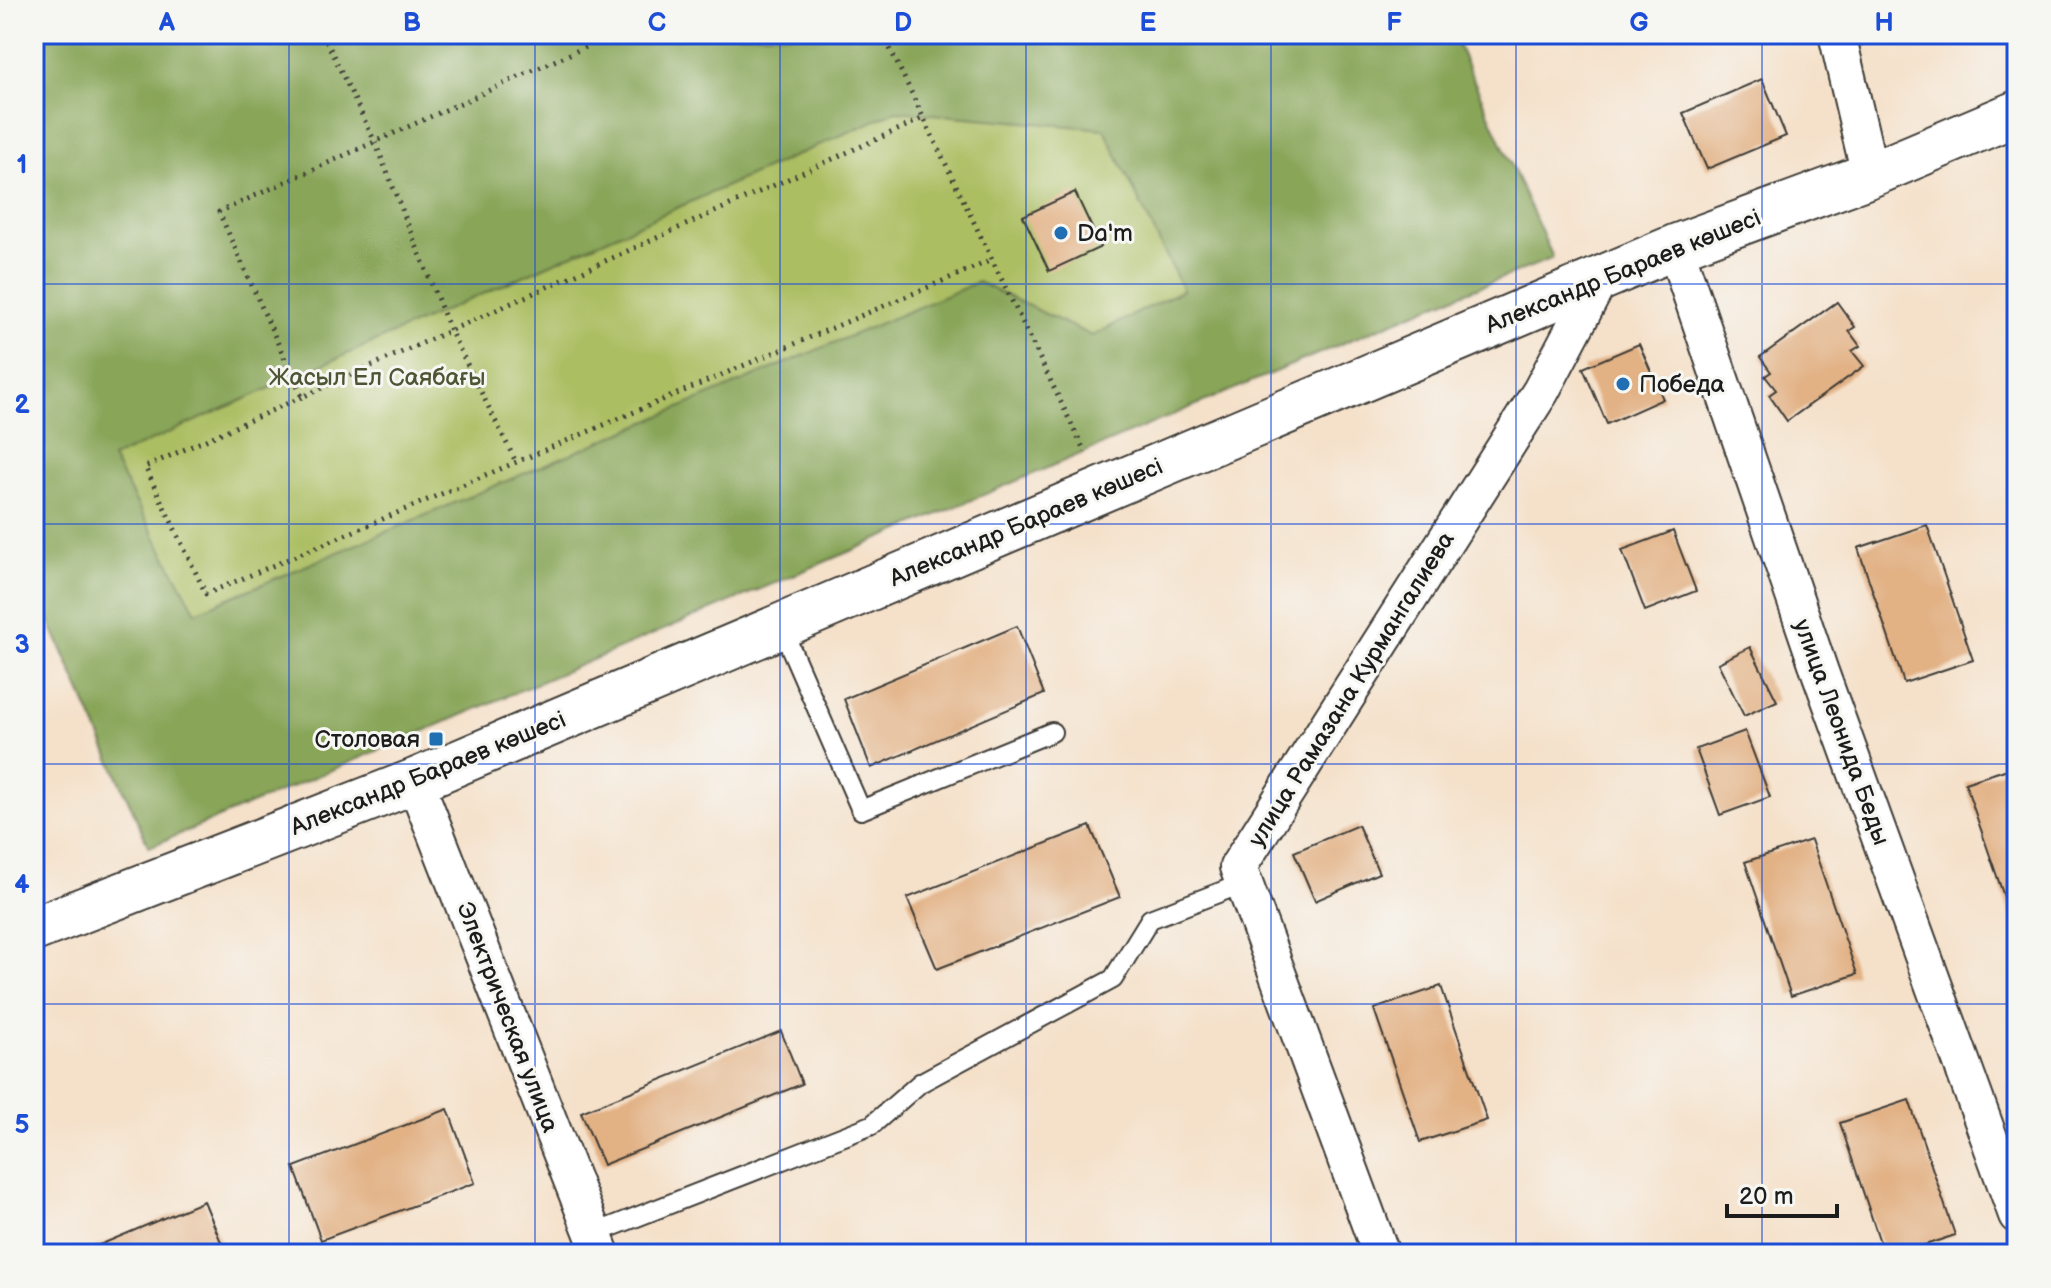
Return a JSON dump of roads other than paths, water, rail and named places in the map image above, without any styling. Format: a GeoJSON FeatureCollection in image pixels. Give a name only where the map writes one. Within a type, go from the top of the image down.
{"type":"FeatureCollection","features":[{"type":"Feature","properties":{"kind":"street"},"geometry":{"type":"LineString","coordinates":[[1837,34],[1870,175]]}},
{"type":"Feature","properties":{"kind":"street","name":"Александр Бараев көшесі"},"geometry":{"type":"LineString","coordinates":[[34,929],[415,781],[1675,247],[1870,175],[2017,113]]}},
{"type":"Feature","properties":{"kind":"street","name":"улица Леонида Беды"},"geometry":{"type":"LineString","coordinates":[[1675,247],[1820,672],[2017,1215]]}},
{"type":"Feature","properties":{"kind":"street","name":"улица Рамазана Курмангалиева"},"geometry":{"type":"LineString","coordinates":[[1244,883],[1238,867],[1541,391],[1600,279]]}},
{"type":"Feature","properties":{"kind":"street","name":"Электрическая улица"},"geometry":{"type":"LineString","coordinates":[[415,781],[597,1244]]}},
{"type":"Feature","properties":{"kind":"street"},"geometry":{"type":"LineString","coordinates":[[1244,883],[1381,1254]]}},
{"type":"Feature","properties":{"kind":"lane"},"geometry":{"type":"LineString","coordinates":[[781,626],[861,810],[1052,732]]}},
{"type":"Feature","properties":{"kind":"lane"},"geometry":{"type":"LineString","coordinates":[[597,1244],[872,1125],[920,1083],[1113,979],[1150,919],[1244,883]]}},
{"type":"Feature","properties":{"kind":"place","name":"Da'm"},"geometry":{"type":"Point","coordinates":[1061,233]}},
{"type":"Feature","properties":{"kind":"place","name":"Победа"},"geometry":{"type":"Point","coordinates":[1623,384]}},
{"type":"Feature","properties":{"kind":"place","name":"Столовая"},"geometry":{"type":"Point","coordinates":[436,739]}},
{"type":"Feature","properties":{"kind":"park label","name":"Жасыл Ел Саябағы"},"geometry":{"type":"Point","coordinates":[377,377]}}]}
